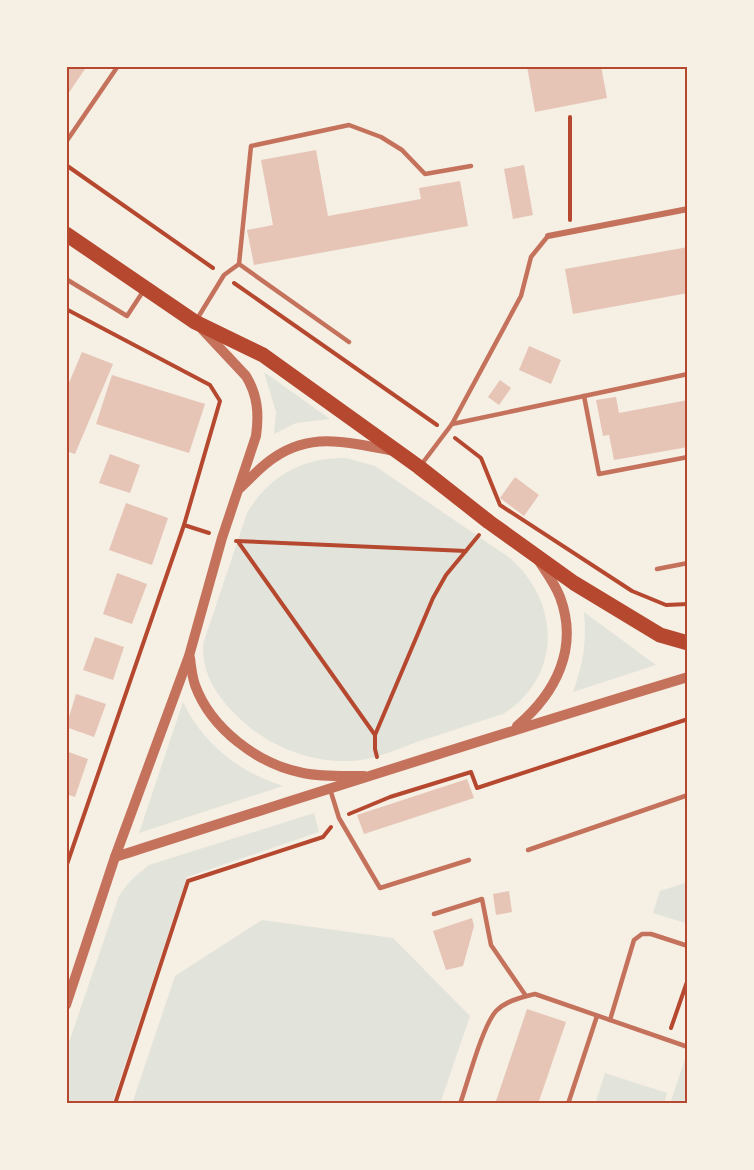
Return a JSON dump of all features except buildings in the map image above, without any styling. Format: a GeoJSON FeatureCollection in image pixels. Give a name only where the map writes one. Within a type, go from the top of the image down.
{"type":"FeatureCollection","features":[{"type":"Feature","properties":{"kind":"main road"},"geometry":{"type":"LineString","coordinates":[[66,234],[195,322],[263,355],[574,583],[660,635],[688,643]]}},
{"type":"Feature","properties":{"kind":"street"},"geometry":{"type":"LineString","coordinates":[[548,237],[688,209]]}},
{"type":"Feature","properties":{"kind":"street"},"geometry":{"type":"LineString","coordinates":[[66,1005],[116,857],[189,656],[222,538],[256,436],[258,418],[256,397],[246,376],[195,322]]}},
{"type":"Feature","properties":{"kind":"street"},"geometry":{"type":"LineString","coordinates":[[238,491],[275,457],[310,441],[336,441],[398,452]]}},
{"type":"Feature","properties":{"kind":"street"},"geometry":{"type":"LineString","coordinates":[[512,730],[533,712],[556,680],[566,642],[564,609],[559,595],[535,555]]}},
{"type":"Feature","properties":{"kind":"street"},"geometry":{"type":"LineString","coordinates":[[189,656],[195,686],[210,714],[227,732],[252,752],[276,764],[303,773],[377,775]]}},
{"type":"Feature","properties":{"kind":"street"},"geometry":{"type":"LineString","coordinates":[[116,857],[512,730],[688,677]]}},
{"type":"Feature","properties":{"kind":"lane"},"geometry":{"type":"LineString","coordinates":[[66,142],[118,66]]}},
{"type":"Feature","properties":{"kind":"lane"},"geometry":{"type":"LineString","coordinates":[[195,322],[224,275],[238,264],[251,146],[349,125],[381,137],[402,150],[425,174],[471,166]]}},
{"type":"Feature","properties":{"kind":"lane"},"geometry":{"type":"LineString","coordinates":[[419,468],[452,424],[521,296],[531,257],[548,237]]}},
{"type":"Feature","properties":{"kind":"lane"},"geometry":{"type":"LineString","coordinates":[[238,264],[349,342]]}},
{"type":"Feature","properties":{"kind":"lane"},"geometry":{"type":"LineString","coordinates":[[66,279],[127,316],[145,288]]}},
{"type":"Feature","properties":{"kind":"lane"},"geometry":{"type":"LineString","coordinates":[[452,424],[688,374]]}},
{"type":"Feature","properties":{"kind":"lane"},"geometry":{"type":"LineString","coordinates":[[584,396],[599,474],[688,458]]}},
{"type":"Feature","properties":{"kind":"lane"},"geometry":{"type":"LineString","coordinates":[[657,569],[688,563]]}},
{"type":"Feature","properties":{"kind":"lane"},"geometry":{"type":"LineString","coordinates":[[330,789],[339,818],[380,888],[469,860]]}},
{"type":"Feature","properties":{"kind":"lane"},"geometry":{"type":"LineString","coordinates":[[528,850],[688,795]]}},
{"type":"Feature","properties":{"kind":"lane"},"geometry":{"type":"LineString","coordinates":[[434,914],[482,899],[491,945],[526,996]]}},
{"type":"Feature","properties":{"kind":"lane"},"geometry":{"type":"LineString","coordinates":[[610,1020],[634,940],[642,934],[651,934],[688,946]]}},
{"type":"Feature","properties":{"kind":"lane"},"geometry":{"type":"LineString","coordinates":[[460,1104],[486,1027],[497,1011],[515,999],[526,996],[535,994],[688,1047]]}},
{"type":"Feature","properties":{"kind":"lane"},"geometry":{"type":"LineString","coordinates":[[568,1104],[597,1016]]}},
{"type":"Feature","properties":{"kind":"path"},"geometry":{"type":"LineString","coordinates":[[570,117],[570,232]]}},
{"type":"Feature","properties":{"kind":"path"},"geometry":{"type":"LineString","coordinates":[[66,165],[481,458],[500,504],[632,591],[666,604],[688,604]]}},
{"type":"Feature","properties":{"kind":"path"},"geometry":{"type":"LineString","coordinates":[[66,309],[210,385],[220,401],[184,525],[66,867]]}},
{"type":"Feature","properties":{"kind":"path"},"geometry":{"type":"LineString","coordinates":[[390,797],[377,775],[375,735],[433,598],[446,574],[489,522],[500,504]]}},
{"type":"Feature","properties":{"kind":"path"},"geometry":{"type":"LineString","coordinates":[[184,525],[239,542],[466,551]]}},
{"type":"Feature","properties":{"kind":"path"},"geometry":{"type":"LineString","coordinates":[[239,542],[375,735]]}},
{"type":"Feature","properties":{"kind":"path"},"geometry":{"type":"LineString","coordinates":[[667,1040],[688,979]]}},
{"type":"Feature","properties":{"kind":"shaded area"},"geometry":{"type":"Polygon","coordinates":[[[264,372],[330,419],[296,423],[274,434],[276,412],[264,372]]]}},
{"type":"Feature","properties":{"kind":"shaded area"},"geometry":{"type":"Polygon","coordinates":[[[346,458],[375,466],[510,558],[527,576],[538,596],[546,617],[548,638],[545,660],[536,680],[523,698],[503,714],[367,759],[332,761],[297,753],[250,728],[229,708],[217,692],[205,665],[203,644],[247,513],[256,500],[277,479],[289,471],[315,461],[346,458]]]}},
{"type":"Feature","properties":{"kind":"shaded area"},"geometry":{"type":"Polygon","coordinates":[[[584,612],[656,665],[573,692],[583,653],[584,612]]]}},
{"type":"Feature","properties":{"kind":"shaded area"},"geometry":{"type":"Polygon","coordinates":[[[183,702],[201,731],[224,754],[252,773],[283,786],[139,833],[183,702]]]}},
{"type":"Feature","properties":{"kind":"shaded area"},"geometry":{"type":"Polygon","coordinates":[[[314,813],[319,832],[187,877],[112,1104],[66,1104],[66,1051],[119,896],[129,883],[149,865],[314,813]]]}},
{"type":"Feature","properties":{"kind":"shaded area"},"geometry":{"type":"Polygon","coordinates":[[[688,882],[688,924],[653,913],[660,891],[688,882]]]}},
{"type":"Feature","properties":{"kind":"shaded area"},"geometry":{"type":"Polygon","coordinates":[[[262,920],[393,938],[470,1016],[440,1104],[132,1104],[175,976],[262,920]]]}},
{"type":"Feature","properties":{"kind":"shaded area"},"geometry":{"type":"Polygon","coordinates":[[[685,1059],[688,1060],[688,1104],[670,1104],[685,1059]]]}},
{"type":"Feature","properties":{"kind":"shaded area"},"geometry":{"type":"Polygon","coordinates":[[[605,1073],[667,1093],[664,1104],[595,1104],[605,1073]]]}}]}
